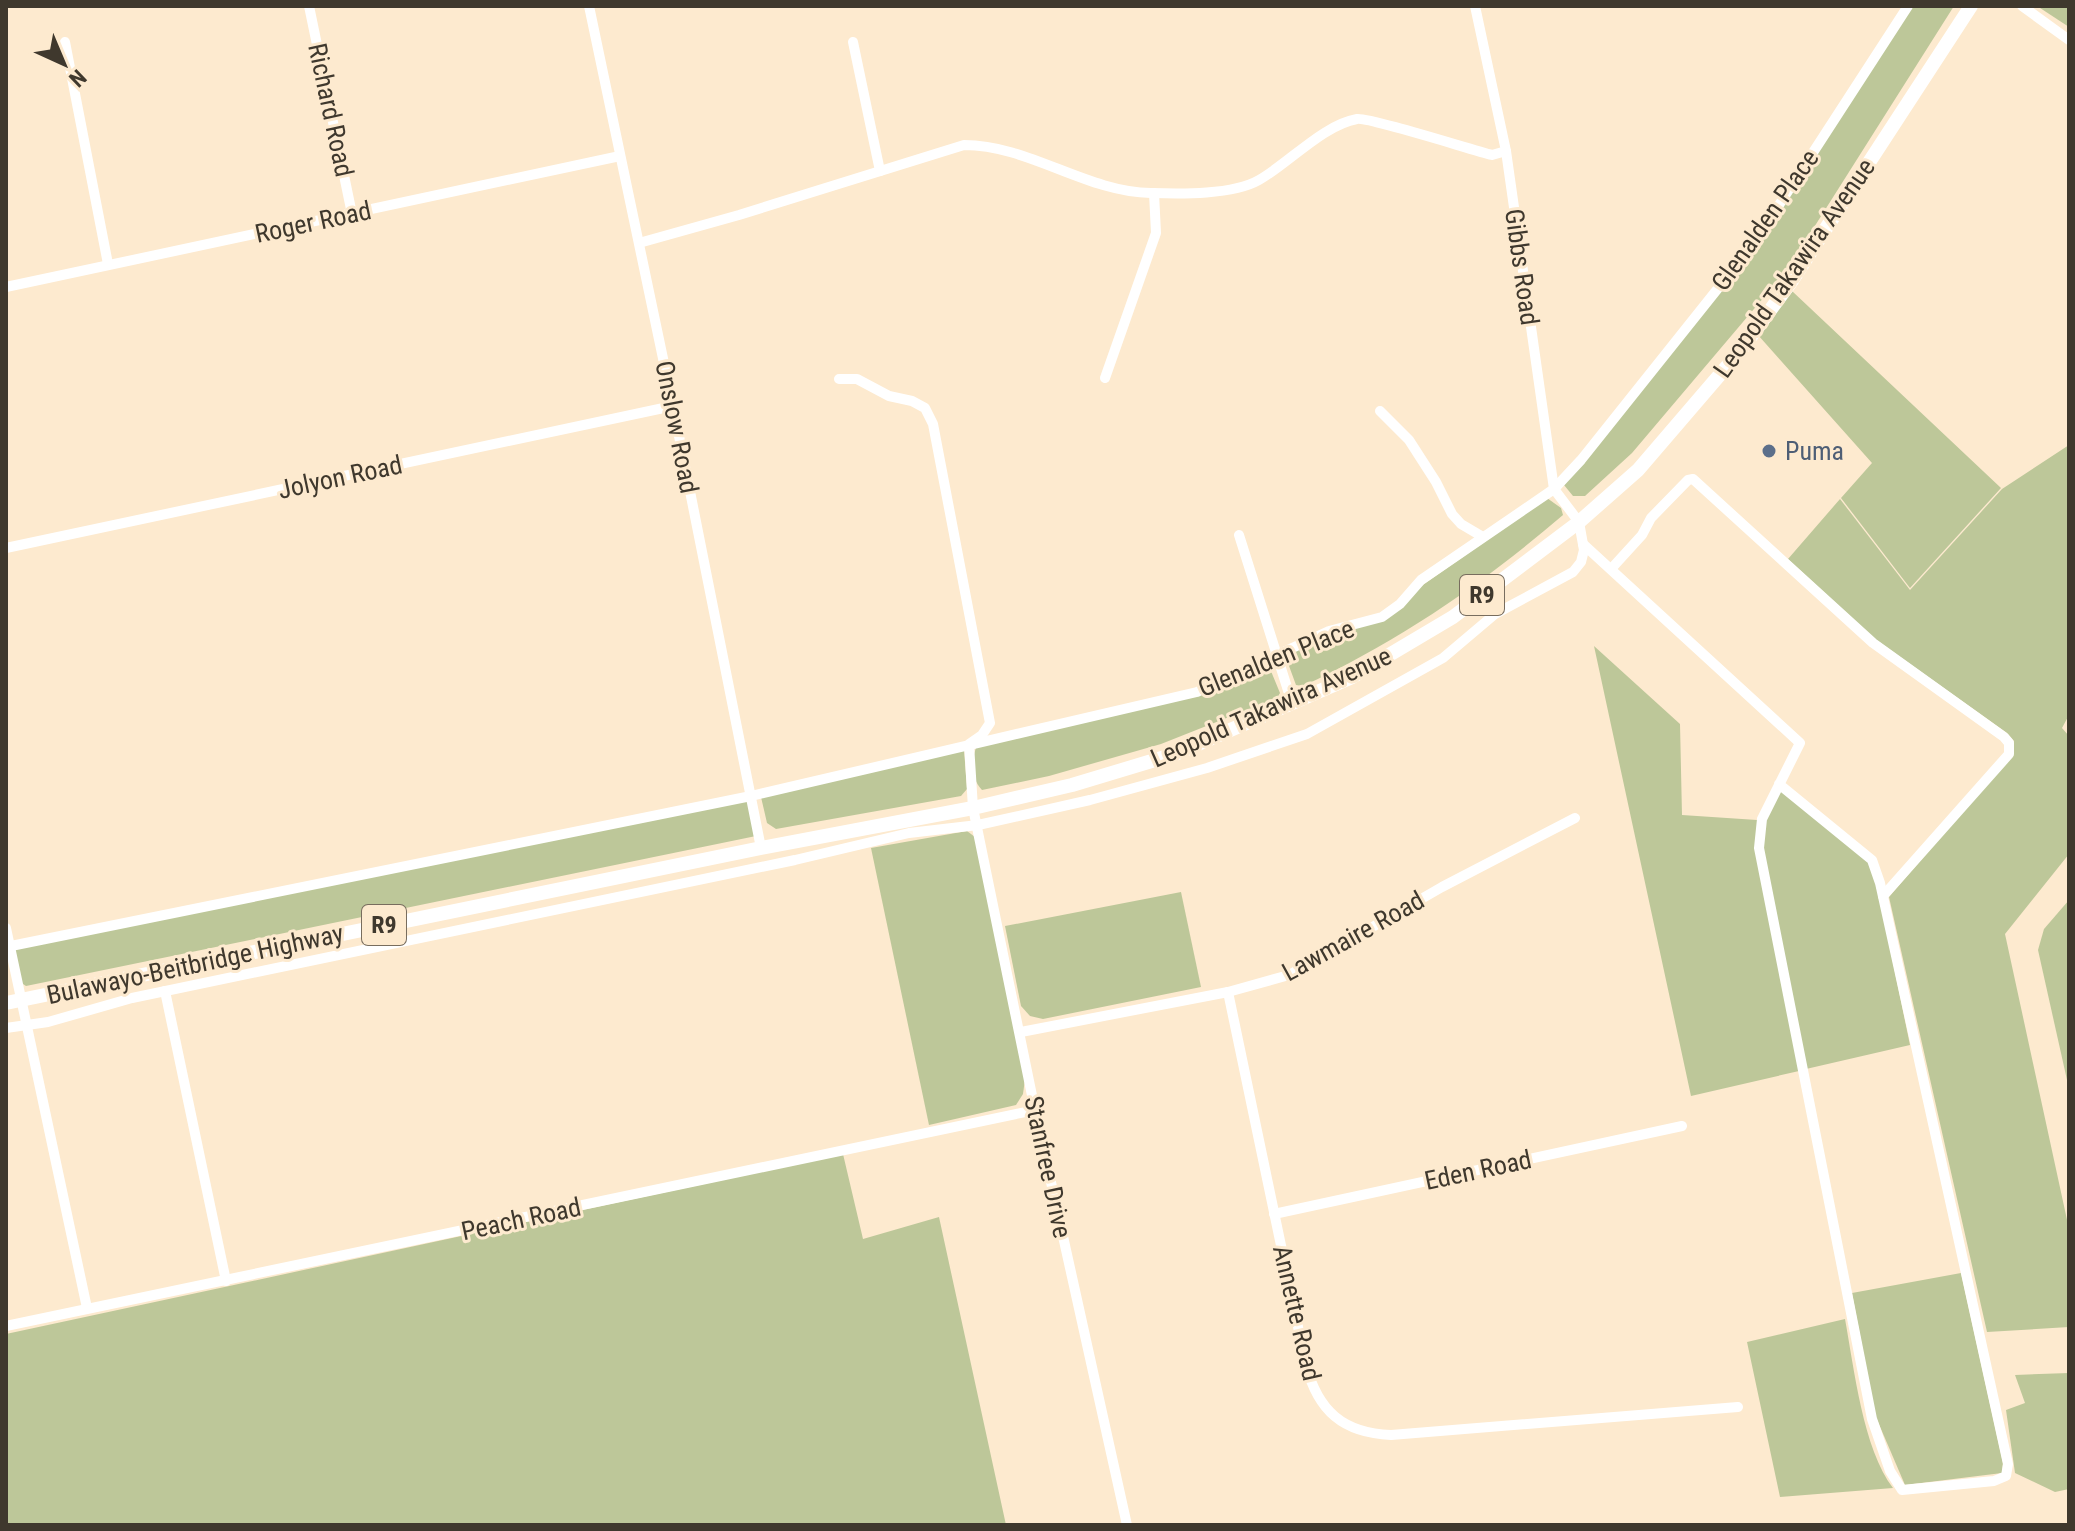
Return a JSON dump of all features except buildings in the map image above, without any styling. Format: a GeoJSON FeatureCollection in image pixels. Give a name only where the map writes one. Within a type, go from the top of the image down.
{"type":"FeatureCollection","features":[{"type":"Feature","properties":{"kind":"highway","name":"Leopold Takawira Avenue"},"geometry":{"type":"LineString","coordinates":[[761,848],[973,808],[1072,785],[1175,754],[1352,677],[1465,608],[1579,522],[1638,470],[1741,350],[1793,279],[1971,6]]}},
{"type":"Feature","properties":{"kind":"highway","name":"Bulawayo-Beitbridge Highway"},"geometry":{"type":"LineString","coordinates":[[13,1001],[761,848]]}},
{"type":"Feature","properties":{"kind":"street","name":"Richard Road"},"geometry":{"type":"LineString","coordinates":[[309,6],[352,214]]}},
{"type":"Feature","properties":{"kind":"street","name":"Onslow Road"},"geometry":{"type":"LineString","coordinates":[[589,6],[761,848]]}},
{"type":"Feature","properties":{"kind":"street","name":"Gibbs Road"},"geometry":{"type":"LineString","coordinates":[[1475,6],[1506,151],[1554,489],[1579,522]]}},
{"type":"Feature","properties":{"kind":"street","name":"Glenalden Place"},"geometry":{"type":"LineString","coordinates":[[8,946],[751,796],[1197,692],[1329,631],[1382,617],[1400,604],[1421,580],[1554,489],[1581,460],[1755,242],[1908,6]]}},
{"type":"Feature","properties":{"kind":"street"},"geometry":{"type":"LineString","coordinates":[[2022,6],[2069,40]]}},
{"type":"Feature","properties":{"kind":"street"},"geometry":{"type":"LineString","coordinates":[[65,42],[108,264]]}},
{"type":"Feature","properties":{"kind":"street"},"geometry":{"type":"LineString","coordinates":[[853,42],[880,171]]}},
{"type":"Feature","properties":{"kind":"street"},"geometry":{"type":"LineString","coordinates":[[639,243],[964,145],[982,145],[1124,191],[1154,193],[1242,188],[1258,182],[1333,128],[1359,118],[1492,155],[1506,151]]}},
{"type":"Feature","properties":{"kind":"street","name":"Roger Road"},"geometry":{"type":"LineString","coordinates":[[6,287],[620,156]]}},
{"type":"Feature","properties":{"kind":"street"},"geometry":{"type":"LineString","coordinates":[[1105,378],[1156,233],[1154,193]]}},
{"type":"Feature","properties":{"kind":"street"},"geometry":{"type":"LineString","coordinates":[[839,379],[857,379],[889,396],[912,401],[925,408],[933,424],[990,723],[982,735],[969,744]]}},
{"type":"Feature","properties":{"kind":"street","name":"Jolyon Road"},"geometry":{"type":"LineString","coordinates":[[6,548],[673,406]]}},
{"type":"Feature","properties":{"kind":"street"},"geometry":{"type":"LineString","coordinates":[[1380,411],[1409,440],[1452,514],[1461,524],[1483,537]]}},
{"type":"Feature","properties":{"kind":"street"},"geometry":{"type":"LineString","coordinates":[[1611,569],[1642,535],[1651,518],[1688,480],[1693,479],[1873,643],[2009,743],[2009,754],[1883,896]]}},
{"type":"Feature","properties":{"kind":"street"},"geometry":{"type":"LineString","coordinates":[[6,1028],[26,1026],[165,991],[795,860],[909,833],[978,825],[1090,800],[1207,768],[1307,734],[1443,658],[1495,614],[1566,577],[1581,562],[1583,544],[1579,522]]}},
{"type":"Feature","properties":{"kind":"street"},"geometry":{"type":"LineString","coordinates":[[1239,535],[1292,703]]}},
{"type":"Feature","properties":{"kind":"street"},"geometry":{"type":"LineString","coordinates":[[1583,544],[1800,743],[1779,784],[1762,819],[1759,848],[1872,1419],[1890,1471],[1902,1490],[1994,1481],[2006,1476],[2008,1464],[1883,896],[1872,860],[1779,784]]}},
{"type":"Feature","properties":{"kind":"street","name":"Stanfree Drive"},"geometry":{"type":"LineString","coordinates":[[969,744],[973,808],[1035,1110],[1127,1525]]}},
{"type":"Feature","properties":{"kind":"street","name":"Lawmaire Road"},"geometry":{"type":"LineString","coordinates":[[1021,1032],[1274,981],[1303,969],[1384,919],[1575,818]]}},
{"type":"Feature","properties":{"kind":"street"},"geometry":{"type":"LineString","coordinates":[[827,835],[830,852]]}},
{"type":"Feature","properties":{"kind":"street"},"geometry":{"type":"LineString","coordinates":[[793,842],[795,860]]}},
{"type":"Feature","properties":{"kind":"street"},"geometry":{"type":"LineString","coordinates":[[596,900],[609,879]]}},
{"type":"Feature","properties":{"kind":"street"},"geometry":{"type":"LineString","coordinates":[[6,928],[13,1001],[26,1026],[87,1308]]}},
{"type":"Feature","properties":{"kind":"street"},"geometry":{"type":"LineString","coordinates":[[165,991],[226,1281]]}},
{"type":"Feature","properties":{"kind":"street","name":"Annette Road"},"geometry":{"type":"LineString","coordinates":[[1228,992],[1311,1383],[1321,1402],[1352,1429],[1391,1435],[1738,1407]]}},
{"type":"Feature","properties":{"kind":"street","name":"Peach Road"},"geometry":{"type":"LineString","coordinates":[[6,1326],[1035,1110]]}},
{"type":"Feature","properties":{"kind":"street","name":"Eden Road"},"geometry":{"type":"LineString","coordinates":[[1274,1214],[1682,1126]]}},
{"type":"Feature","properties":{"kind":"green space"},"geometry":{"type":"Polygon","coordinates":[[[1911,6],[1954,6],[1787,270],[1632,453],[1585,496],[1573,496],[1564,485],[1757,244],[1911,6]]]}},
{"type":"Feature","properties":{"kind":"green space"},"geometry":{"type":"Polygon","coordinates":[[[2037,6],[2069,6],[2069,27],[2037,6]]]}},
{"type":"Feature","properties":{"kind":"green space"},"geometry":{"type":"Polygon","coordinates":[[[1792,291],[2001,488],[1910,588],[1841,498],[1872,463],[1758,335],[1792,291]]]}},
{"type":"Feature","properties":{"kind":"green space"},"geometry":{"type":"Polygon","coordinates":[[[2069,445],[2069,715],[2062,728],[2069,736],[2069,854],[2005,934],[2069,1229],[2069,1327],[1987,1332],[1889,897],[2012,754],[2014,741],[1875,639],[1788,559],[1840,499],[1910,590],[2002,489],[2069,445]]]}},
{"type":"Feature","properties":{"kind":"green space"},"geometry":{"type":"Polygon","coordinates":[[[1547,498],[1561,508],[1563,515],[1502,564],[1439,610],[1373,650],[1303,686],[1296,685],[1285,655],[1332,633],[1367,624],[1547,498]]]}},
{"type":"Feature","properties":{"kind":"green space"},"geometry":{"type":"Polygon","coordinates":[[[1594,646],[1680,724],[1682,815],[1757,820],[1799,1071],[1691,1096],[1594,646]]]}},
{"type":"Feature","properties":{"kind":"green space"},"geometry":{"type":"Polygon","coordinates":[[[1268,664],[1280,693],[1277,698],[1161,744],[1049,776],[982,790],[975,780],[973,763],[977,745],[1196,695],[1268,664]]]}},
{"type":"Feature","properties":{"kind":"green space"},"geometry":{"type":"Polygon","coordinates":[[[964,749],[967,789],[961,796],[776,829],[767,823],[761,797],[964,749]]]}},
{"type":"Feature","properties":{"kind":"green space"},"geometry":{"type":"Polygon","coordinates":[[[1780,790],[1869,863],[1877,885],[1910,1045],[1806,1069],[1763,848],[1765,820],[1780,790]]]}},
{"type":"Feature","properties":{"kind":"green space"},"geometry":{"type":"Polygon","coordinates":[[[749,799],[756,836],[26,986],[20,982],[12,948],[749,799]]]}},
{"type":"Feature","properties":{"kind":"green space"},"geometry":{"type":"Polygon","coordinates":[[[967,831],[975,837],[1025,1079],[1023,1094],[1016,1105],[929,1125],[871,848],[967,831]]]}},
{"type":"Feature","properties":{"kind":"green space"},"geometry":{"type":"Polygon","coordinates":[[[1181,892],[1201,987],[1043,1019],[1030,1016],[1021,1006],[1005,926],[1181,892]]]}},
{"type":"Feature","properties":{"kind":"green space"},"geometry":{"type":"Polygon","coordinates":[[[2069,900],[2069,1089],[2038,950],[2044,929],[2069,900]]]}},
{"type":"Feature","properties":{"kind":"green space"},"geometry":{"type":"Polygon","coordinates":[[[843,1154],[863,1239],[939,1217],[1006,1525],[6,1525],[6,1334],[843,1154]]]}},
{"type":"Feature","properties":{"kind":"green space"},"geometry":{"type":"Polygon","coordinates":[[[1961,1273],[2003,1463],[2002,1473],[1905,1485],[1875,1415],[1852,1293],[1961,1273]]]}},
{"type":"Feature","properties":{"kind":"green space"},"geometry":{"type":"Polygon","coordinates":[[[1845,1319],[1867,1430],[1874,1452],[1893,1488],[1780,1497],[1747,1342],[1845,1319]]]}},
{"type":"Feature","properties":{"kind":"green space"},"geometry":{"type":"Polygon","coordinates":[[[2069,1373],[2069,1489],[2055,1492],[2015,1473],[2006,1410],[2025,1403],[2015,1375],[2069,1373]]]}},
{"type":"Feature","properties":{"kind":"place","name":"Puma"},"geometry":{"type":"Point","coordinates":[1769,451]}}]}
